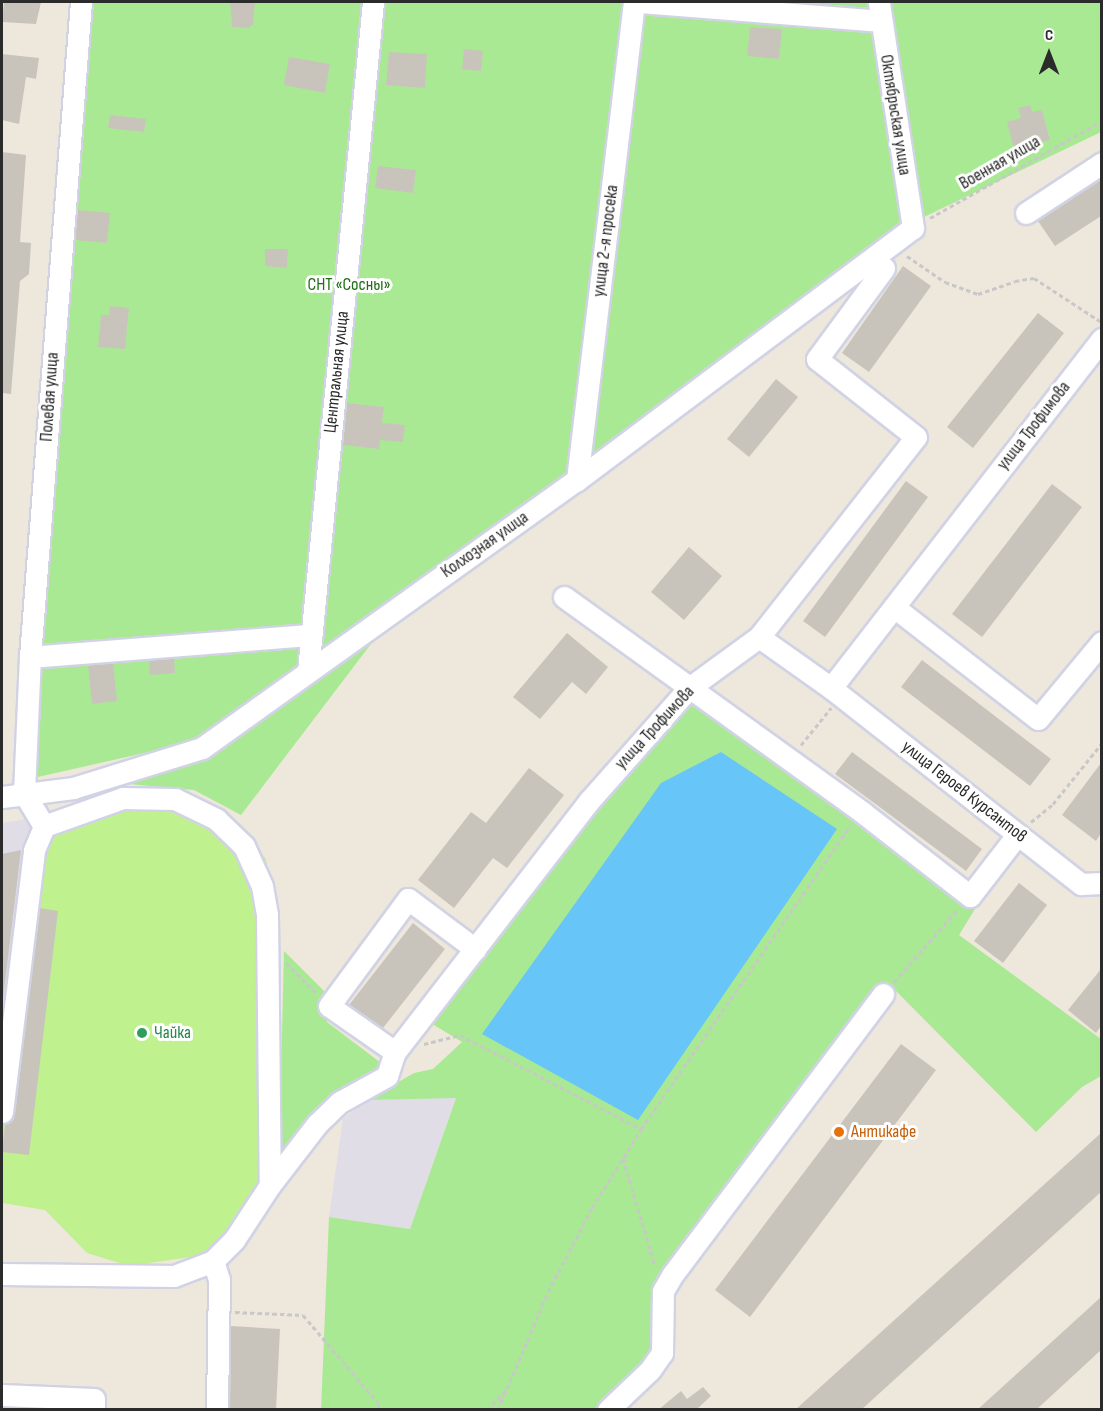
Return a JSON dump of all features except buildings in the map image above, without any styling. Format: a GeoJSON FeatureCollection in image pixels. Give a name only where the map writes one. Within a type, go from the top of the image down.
{"type":"FeatureCollection","features":[{"type":"Feature","properties":{"kind":"street","name":"Полевая улица"},"geometry":{"type":"LineString","coordinates":[[24,793],[30,657],[81,2]]}},
{"type":"Feature","properties":{"kind":"street","name":"Центральная улица"},"geometry":{"type":"LineString","coordinates":[[308,671],[373,2]]}},
{"type":"Feature","properties":{"kind":"street","name":"улица 2-я просека"},"geometry":{"type":"LineString","coordinates":[[577,480],[634,2]]}},
{"type":"Feature","properties":{"kind":"street"},"geometry":{"type":"LineString","coordinates":[[641,2],[880,11]]}},
{"type":"Feature","properties":{"kind":"street","name":"Октябрьская улица"},"geometry":{"type":"LineString","coordinates":[[880,11],[913,228]]}},
{"type":"Feature","properties":{"kind":"street"},"geometry":{"type":"LineString","coordinates":[[1026,213],[1101,163]]}},
{"type":"Feature","properties":{"kind":"street","name":"Колхозная улица"},"geometry":{"type":"LineString","coordinates":[[2,797],[73,788],[202,748],[577,480],[913,228]]}},
{"type":"Feature","properties":{"kind":"street","name":"улица Трофимова"},"geometry":{"type":"LineString","coordinates":[[213,1261],[234,1240],[270,1185],[340,1102],[387,1076],[395,1052],[589,801],[689,688],[759,637],[916,437],[817,359],[884,268]]}},
{"type":"Feature","properties":{"kind":"street","name":"улица Трофимова"},"geometry":{"type":"LineString","coordinates":[[831,688],[1101,339]]}},
{"type":"Feature","properties":{"kind":"street"},"geometry":{"type":"LineString","coordinates":[[564,597],[970,896],[1017,834]]}},
{"type":"Feature","properties":{"kind":"street"},"geometry":{"type":"LineString","coordinates":[[894,607],[1038,719],[1101,642]]}},
{"type":"Feature","properties":{"kind":"street"},"geometry":{"type":"LineString","coordinates":[[30,657],[311,635]]}},
{"type":"Feature","properties":{"kind":"street"},"geometry":{"type":"LineString","coordinates":[[759,637],[831,688]]}},
{"type":"Feature","properties":{"kind":"street","name":"улица Героев Курсантов"},"geometry":{"type":"LineString","coordinates":[[831,688],[1081,884],[1101,883]]}},
{"type":"Feature","properties":{"kind":"street"},"geometry":{"type":"LineString","coordinates":[[24,793],[44,826]]}},
{"type":"Feature","properties":{"kind":"street"},"geometry":{"type":"LineString","coordinates":[[2,1112],[34,850],[44,826],[123,798],[175,799],[194,806],[223,825],[244,846],[262,886],[267,944],[270,1185]]}},
{"type":"Feature","properties":{"kind":"street"},"geometry":{"type":"LineString","coordinates":[[395,1052],[329,1006],[408,899],[475,949]]}},
{"type":"Feature","properties":{"kind":"street"},"geometry":{"type":"LineString","coordinates":[[608,1410],[650,1370],[662,1353],[663,1291],[883,994]]}},
{"type":"Feature","properties":{"kind":"street"},"geometry":{"type":"LineString","coordinates":[[2,1274],[174,1276],[213,1261],[219,1280],[217,1410]]}},
{"type":"Feature","properties":{"kind":"street"},"geometry":{"type":"LineString","coordinates":[[2,1395],[94,1399],[94,1410]]}},
{"type":"Feature","properties":{"kind":"path","name":"Военная улица"},"geometry":{"type":"LineString","coordinates":[[913,228],[1101,121]]}},
{"type":"Feature","properties":{"kind":"path"},"geometry":{"type":"LineString","coordinates":[[884,268],[903,253],[945,282],[978,294],[1015,281],[1034,278],[1101,322]]}},
{"type":"Feature","properties":{"kind":"path"},"geometry":{"type":"LineString","coordinates":[[789,761],[836,701],[831,688]]}},
{"type":"Feature","properties":{"kind":"path"},"geometry":{"type":"LineString","coordinates":[[1017,834],[1053,804],[1101,743]]}},
{"type":"Feature","properties":{"kind":"path"},"geometry":{"type":"LineString","coordinates":[[498,1410],[548,1292],[623,1158],[858,814]]}},
{"type":"Feature","properties":{"kind":"path"},"geometry":{"type":"LineString","coordinates":[[883,994],[970,896]]}},
{"type":"Feature","properties":{"kind":"path"},"geometry":{"type":"LineString","coordinates":[[267,944],[329,1006]]}},
{"type":"Feature","properties":{"kind":"path"},"geometry":{"type":"LineString","coordinates":[[395,1052],[460,1035],[641,1130]]}},
{"type":"Feature","properties":{"kind":"path"},"geometry":{"type":"LineString","coordinates":[[623,1158],[663,1291]]}},
{"type":"Feature","properties":{"kind":"path"},"geometry":{"type":"LineString","coordinates":[[219,1311],[303,1315],[379,1404],[378,1410]]}},
{"type":"Feature","properties":{"kind":"path"},"geometry":{"type":"LineString","coordinates":[[487,1410],[507,1389]]}},
{"type":"Feature","properties":{"kind":"shaded area"},"geometry":{"type":"Polygon","coordinates":[[[34,818],[11,997],[2,1000],[2,823],[34,818]]]}},
{"type":"Feature","properties":{"kind":"shaded area"},"geometry":{"type":"Polygon","coordinates":[[[456,1097],[410,1229],[329,1217],[343,1119],[367,1100],[456,1097]]]}},
{"type":"Feature","properties":{"kind":"green space","name":"СНТ «Сосны»"},"geometry":{"type":"Polygon","coordinates":[[[88,2],[1101,2],[1101,132],[897,230],[576,470],[193,742],[29,779],[88,2]]]}},
{"type":"Feature","properties":{"kind":"green space"},"geometry":{"type":"Polygon","coordinates":[[[377,636],[241,815],[194,790],[118,783],[209,755],[377,636]]]}},
{"type":"Feature","properties":{"kind":"green space"},"geometry":{"type":"Polygon","coordinates":[[[688,696],[975,909],[959,935],[1101,1039],[1101,1076],[1082,1087],[1036,1132],[891,986],[881,992],[655,1292],[649,1361],[597,1409],[321,1410],[329,1217],[410,1229],[456,1098],[367,1100],[414,1073],[433,1069],[462,1042],[429,1022],[688,696]]]}},
{"type":"Feature","properties":{"kind":"green space","name":"Чайка"},"geometry":{"type":"Polygon","coordinates":[[[152,790],[227,812],[266,859],[278,947],[261,1185],[217,1244],[197,1256],[129,1266],[87,1253],[45,1210],[2,1203],[2,1119],[46,831],[152,790]]]}},
{"type":"Feature","properties":{"kind":"green space"},"geometry":{"type":"Polygon","coordinates":[[[284,951],[326,993],[327,1022],[385,1066],[279,1157],[284,951]]]}},
{"type":"Feature","properties":{"kind":"water"},"geometry":{"type":"Polygon","coordinates":[[[721,752],[837,829],[638,1120],[482,1034],[661,783],[721,752]]]}},
{"type":"Feature","properties":{"kind":"place","name":"Чайка"},"geometry":{"type":"Point","coordinates":[142,1033]}},
{"type":"Feature","properties":{"kind":"place","name":"Антикафе"},"geometry":{"type":"Point","coordinates":[839,1132]}}]}
